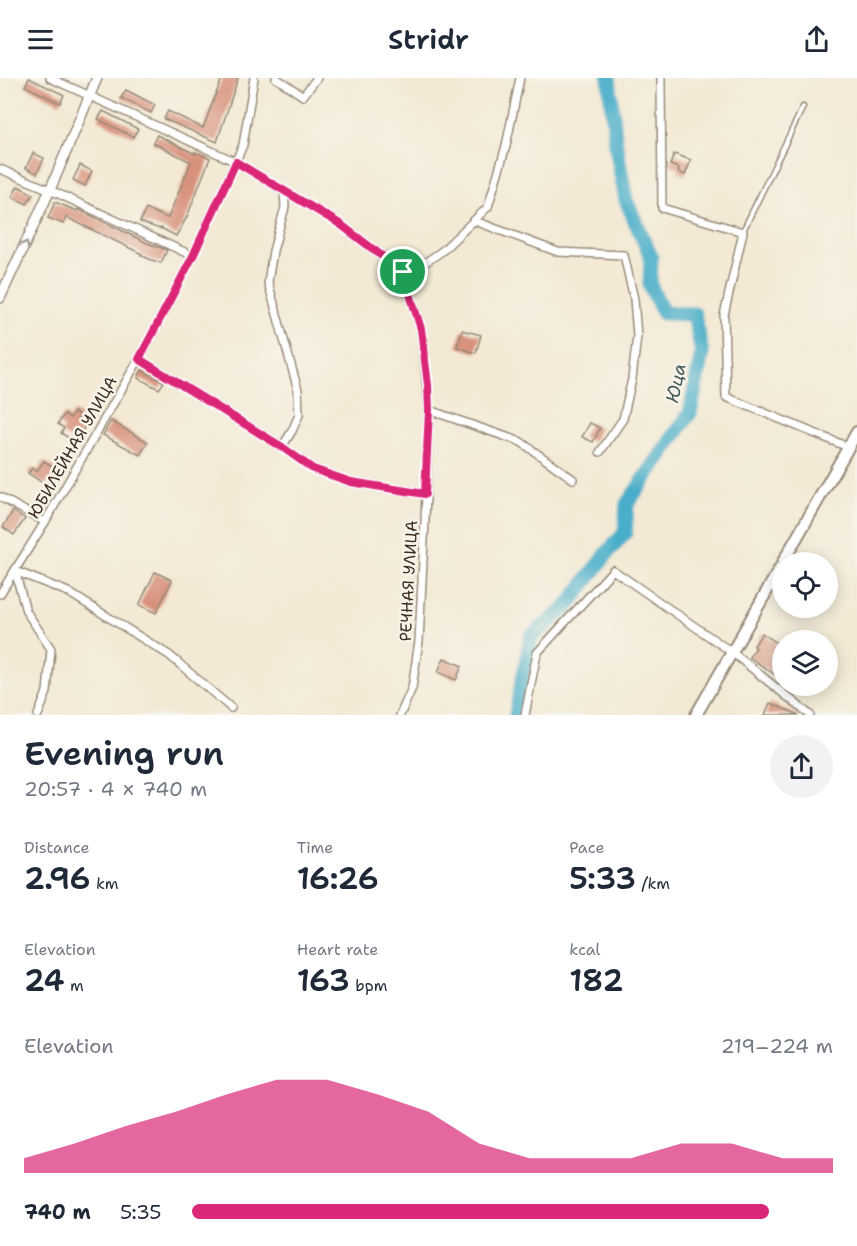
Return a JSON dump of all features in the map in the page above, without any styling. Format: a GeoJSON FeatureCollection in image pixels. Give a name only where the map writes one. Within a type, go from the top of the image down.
{"type":"FeatureCollection","features":[{"type":"Feature","properties":{"kind":"main road"},"geometry":{"type":"LineString","coordinates":[[789,552],[857,432]]}},
{"type":"Feature","properties":{"kind":"main road"},"geometry":{"type":"LineString","coordinates":[[696,715],[772,582]]}},
{"type":"Feature","properties":{"kind":"street"},"geometry":{"type":"LineString","coordinates":[[51,78],[236,162],[340,224],[403,272],[416,269],[442,251],[488,207],[506,146],[520,78]]}},
{"type":"Feature","properties":{"kind":"street"},"geometry":{"type":"LineString","coordinates":[[0,298],[50,190],[97,78]]}},
{"type":"Feature","properties":{"kind":"street","name":"ЮБИЛЕЙНАЯ УЛИЦА"},"geometry":{"type":"LineString","coordinates":[[0,594],[45,522],[139,359],[193,256],[243,145],[254,78]]}},
{"type":"Feature","properties":{"kind":"street"},"geometry":{"type":"LineString","coordinates":[[276,78],[303,96],[317,78]]}},
{"type":"Feature","properties":{"kind":"street"},"geometry":{"type":"LineString","coordinates":[[661,78],[662,208],[743,232],[724,315],[726,397],[848,447]]}},
{"type":"Feature","properties":{"kind":"street"},"geometry":{"type":"LineString","coordinates":[[0,169],[193,256]]}},
{"type":"Feature","properties":{"kind":"street"},"geometry":{"type":"LineString","coordinates":[[282,447],[299,415],[298,390],[268,282],[273,251],[285,207],[284,191]]}},
{"type":"Feature","properties":{"kind":"street"},"geometry":{"type":"LineString","coordinates":[[475,221],[558,252],[624,255],[634,299],[637,336],[632,379],[623,419],[600,452]]}},
{"type":"Feature","properties":{"kind":"street","name":"РЕЧНАЯ УЛИЦА"},"geometry":{"type":"LineString","coordinates":[[400,715],[412,688],[419,641],[429,410],[421,329],[403,272]]}},
{"type":"Feature","properties":{"kind":"street"},"geometry":{"type":"LineString","coordinates":[[139,359],[282,447],[313,469],[351,482],[425,494]]}},
{"type":"Feature","properties":{"kind":"street"},"geometry":{"type":"LineString","coordinates":[[429,410],[521,442],[573,478]]}},
{"type":"Feature","properties":{"kind":"street"},"geometry":{"type":"LineString","coordinates":[[0,497],[45,522]]}},
{"type":"Feature","properties":{"kind":"street"},"geometry":{"type":"LineString","coordinates":[[525,715],[537,653],[613,570],[732,653],[810,715]]}},
{"type":"Feature","properties":{"kind":"street"},"geometry":{"type":"LineString","coordinates":[[15,571],[68,592],[160,650],[231,708]]}},
{"type":"Feature","properties":{"kind":"street"},"geometry":{"type":"LineString","coordinates":[[15,571],[26,611],[51,649],[47,692],[38,715]]}},
{"type":"Feature","properties":{"kind":"lane"},"geometry":{"type":"LineString","coordinates":[[743,232],[803,106]]}},
{"type":"Feature","properties":{"kind":"building"},"geometry":{"type":"Polygon","coordinates":[[[29,78],[64,95],[60,103],[25,86],[29,78]]]}},
{"type":"Feature","properties":{"kind":"building"},"geometry":{"type":"Polygon","coordinates":[[[222,78],[238,78],[217,142],[164,119],[168,111],[203,128],[222,78]]]}},
{"type":"Feature","properties":{"kind":"building"},"geometry":{"type":"Polygon","coordinates":[[[126,90],[155,105],[151,113],[121,98],[126,90]]]}},
{"type":"Feature","properties":{"kind":"building"},"geometry":{"type":"Polygon","coordinates":[[[103,111],[138,129],[133,137],[98,119],[103,111]]]}},
{"type":"Feature","properties":{"kind":"building"},"geometry":{"type":"Polygon","coordinates":[[[157,135],[195,154],[195,152],[210,158],[187,217],[176,236],[161,228],[140,222],[146,209],[168,218],[191,162],[153,143],[157,135]]]}},
{"type":"Feature","properties":{"kind":"building"},"geometry":{"type":"Polygon","coordinates":[[[33,153],[44,158],[37,173],[26,168],[33,153]]]}},
{"type":"Feature","properties":{"kind":"building"},"geometry":{"type":"Polygon","coordinates":[[[674,154],[691,160],[685,175],[678,172],[679,168],[670,165],[674,154]]]}},
{"type":"Feature","properties":{"kind":"building"},"geometry":{"type":"Polygon","coordinates":[[[80,165],[92,171],[85,186],[73,180],[80,165]]]}},
{"type":"Feature","properties":{"kind":"building"},"geometry":{"type":"Polygon","coordinates":[[[18,186],[33,194],[27,204],[12,197],[18,186]]]}},
{"type":"Feature","properties":{"kind":"building"},"geometry":{"type":"Polygon","coordinates":[[[55,202],[77,211],[78,209],[147,243],[167,250],[161,263],[66,217],[64,224],[48,218],[55,202]]]}},
{"type":"Feature","properties":{"kind":"building"},"geometry":{"type":"Polygon","coordinates":[[[462,330],[481,335],[476,353],[457,347],[462,330]]]}},
{"type":"Feature","properties":{"kind":"building"},"geometry":{"type":"Polygon","coordinates":[[[142,370],[164,382],[159,389],[138,378],[142,370]]]}},
{"type":"Feature","properties":{"kind":"building"},"geometry":{"type":"Polygon","coordinates":[[[74,412],[81,416],[78,420],[86,425],[75,442],[61,433],[64,428],[58,424],[64,414],[70,418],[74,412]]]}},
{"type":"Feature","properties":{"kind":"building"},"geometry":{"type":"Polygon","coordinates":[[[111,421],[148,442],[140,455],[103,435],[111,421]]]}},
{"type":"Feature","properties":{"kind":"building"},"geometry":{"type":"Polygon","coordinates":[[[590,423],[600,428],[593,442],[582,437],[590,423]]]}},
{"type":"Feature","properties":{"kind":"building"},"geometry":{"type":"Polygon","coordinates":[[[44,461],[57,469],[46,485],[28,473],[32,468],[37,471],[44,461]]]}},
{"type":"Feature","properties":{"kind":"building"},"geometry":{"type":"Polygon","coordinates":[[[13,511],[25,519],[14,535],[3,527],[13,511]]]}},
{"type":"Feature","properties":{"kind":"building"},"geometry":{"type":"Polygon","coordinates":[[[155,572],[172,580],[156,613],[139,605],[155,572]]]}},
{"type":"Feature","properties":{"kind":"building"},"geometry":{"type":"Polygon","coordinates":[[[762,633],[772,640],[772,673],[749,657],[756,648],[754,646],[762,633]]]}},
{"type":"Feature","properties":{"kind":"building"},"geometry":{"type":"Polygon","coordinates":[[[444,658],[462,666],[456,680],[438,672],[444,658]]]}},
{"type":"Feature","properties":{"kind":"building"},"geometry":{"type":"Polygon","coordinates":[[[770,703],[799,715],[765,715],[770,703]]]}},
{"type":"Feature","properties":{"kind":"waterway","name":"Юца"},"geometry":{"type":"LineString","coordinates":[[516,715],[531,637],[567,607],[625,533],[627,504],[690,413],[702,353],[694,314],[663,313],[650,285],[651,257],[626,200],[616,146],[609,78]]}},
{"type":"Feature","properties":{"kind":"route"},"geometry":{"type":"LineString","coordinates":[[236,162],[340,224],[403,272],[421,329],[428,385],[425,494],[351,482],[313,469],[282,447],[139,359],[193,256],[236,162]]}}]}
